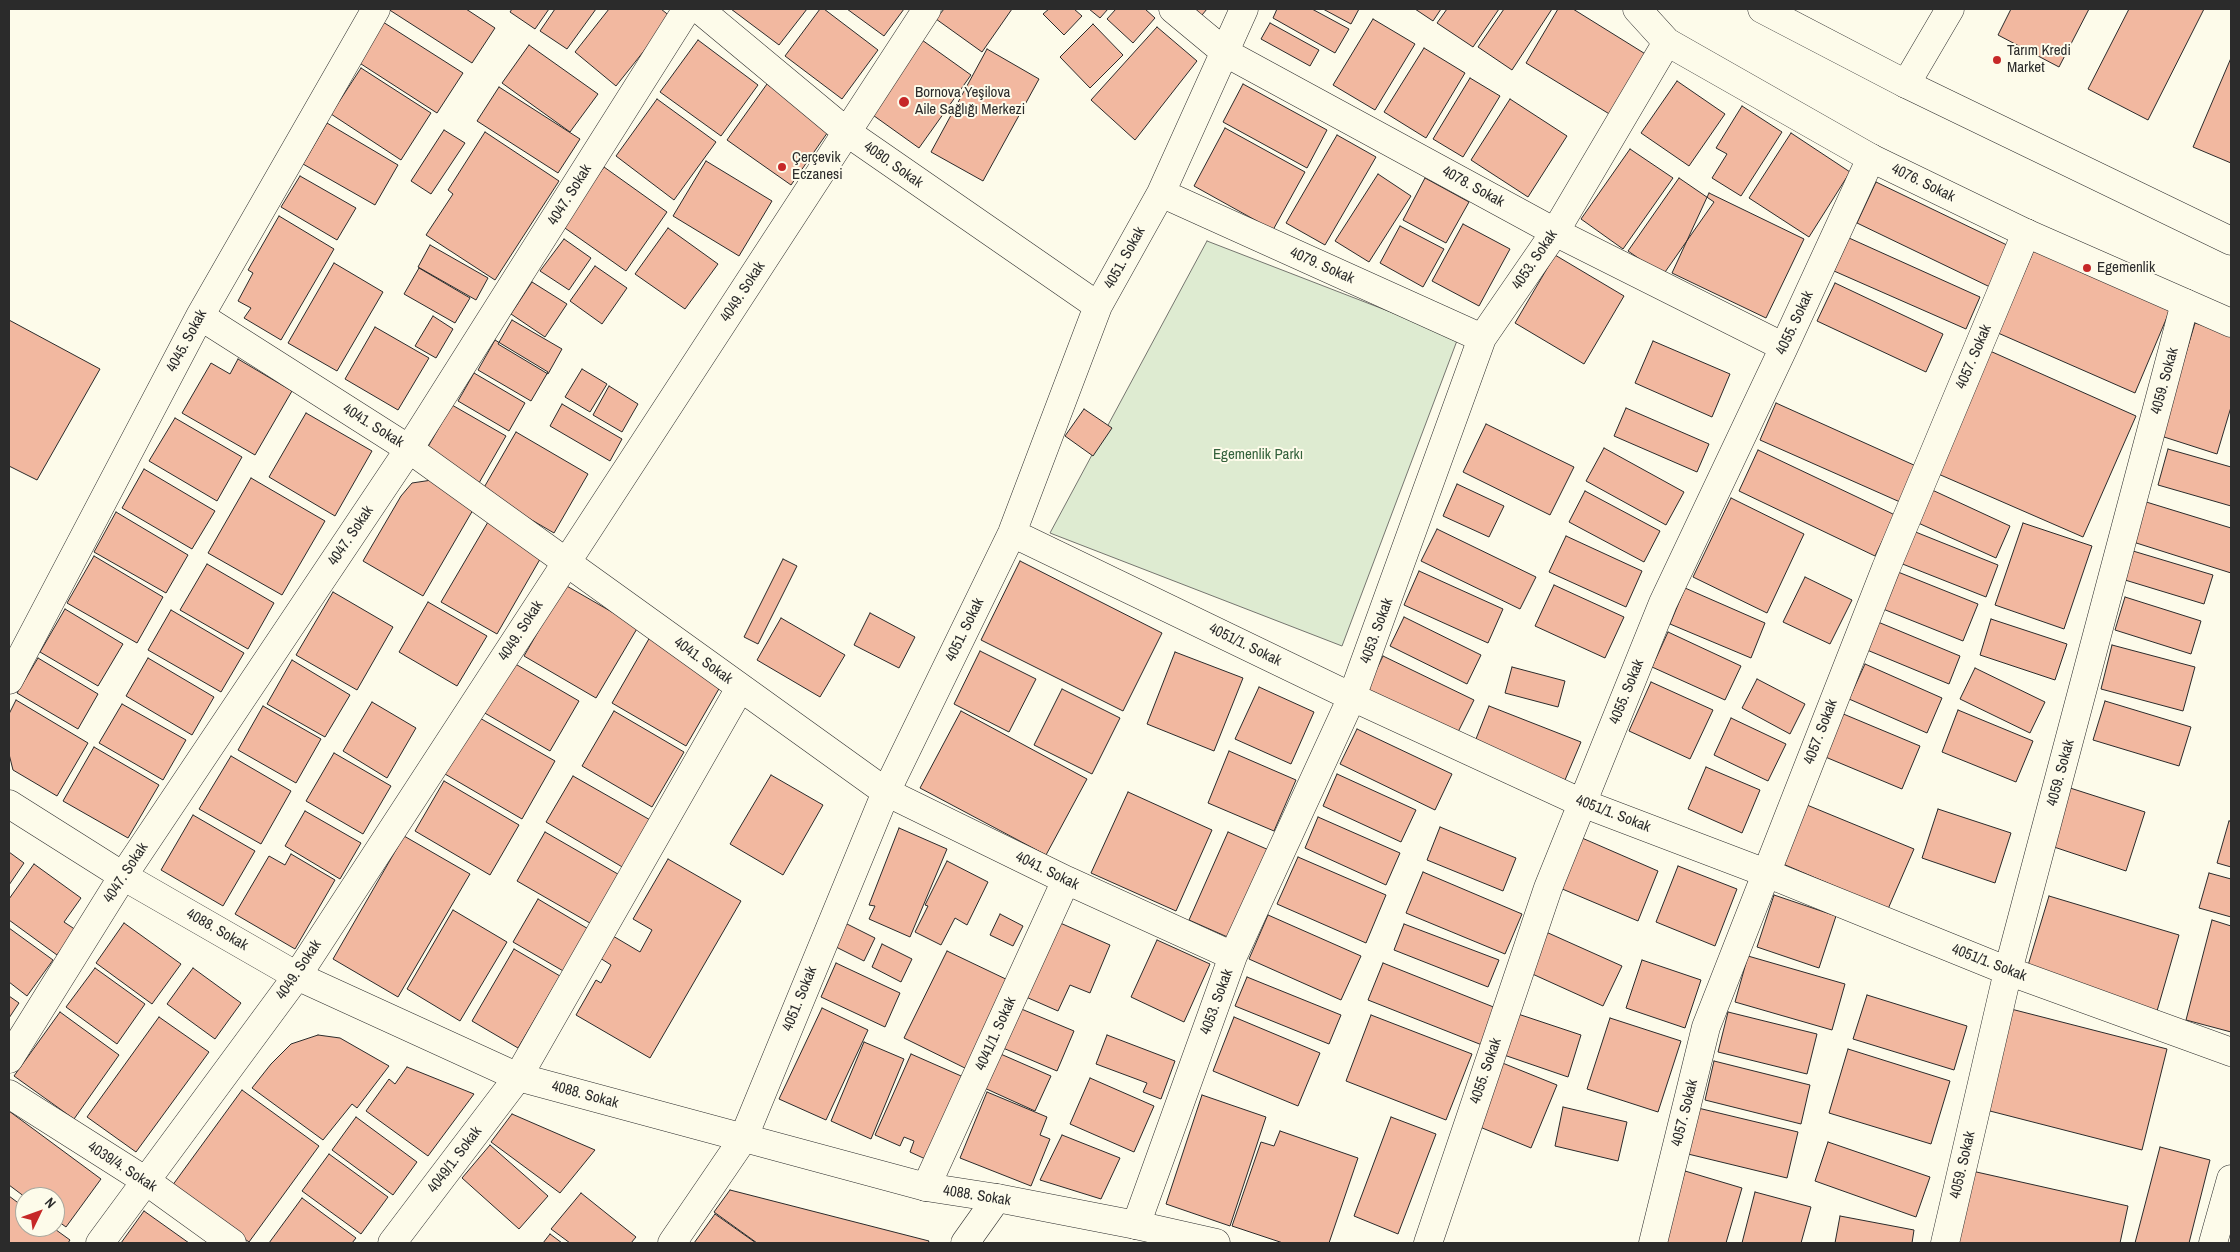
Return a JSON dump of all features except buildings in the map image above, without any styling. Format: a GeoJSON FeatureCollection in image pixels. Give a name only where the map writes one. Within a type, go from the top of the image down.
{"type":"FeatureCollection","features":[{"type":"Feature","properties":{"kind":"street","name":"4045. Sokak"},"geometry":{"type":"LineString","coordinates":[[9,680],[200,316],[376,9]]}},
{"type":"Feature","properties":{"kind":"street","name":"4047. Sokak"},"geometry":{"type":"LineString","coordinates":[[9,1059],[124,876],[409,449],[687,9]]}},
{"type":"Feature","properties":{"kind":"street","name":"4080. Sokak"},"geometry":{"type":"LineString","coordinates":[[699,9],[848,133],[1098,306]]}},
{"type":"Feature","properties":{"kind":"street","name":"4049. Sokak"},"geometry":{"type":"LineString","coordinates":[[100,1243],[297,976],[927,9]]}},
{"type":"Feature","properties":{"kind":"street","name":"4078. Sokak"},"geometry":{"type":"LineString","coordinates":[[1173,9],[1226,53],[1555,232],[1784,347]]}},
{"type":"Feature","properties":{"kind":"street","name":"4051. Sokak"},"geometry":{"type":"LineString","coordinates":[[672,1243],[743,1139],[886,792],[1012,533],[1098,306],[1161,193],[1226,53],[1244,9]]}},
{"type":"Feature","properties":{"kind":"street","name":"4076. Sokak"},"geometry":{"type":"LineString","coordinates":[[1637,9],[1667,42],[1871,158],[2026,233],[2231,323]]}},
{"type":"Feature","properties":{"kind":"street"},"geometry":{"type":"LineString","coordinates":[[1762,9],[1906,84],[2231,241]]}},
{"type":"Feature","properties":{"kind":"street"},"geometry":{"type":"LineString","coordinates":[[1906,84],[1950,9]]}},
{"type":"Feature","properties":{"kind":"street","name":"4053. Sokak"},"geometry":{"type":"LineString","coordinates":[[1134,1234],[1233,956],[1352,697],[1482,338],[1555,232],[1667,42]]}},
{"type":"Feature","properties":{"kind":"street","name":"4055. Sokak"},"geometry":{"type":"LineString","coordinates":[[1428,1243],[1548,888],[1662,603],[1784,347],[1871,158]]}},
{"type":"Feature","properties":{"kind":"street","name":"4079. Sokak"},"geometry":{"type":"LineString","coordinates":[[1161,193],[1482,338]]}},
{"type":"Feature","properties":{"kind":"street","name":"4057. Sokak"},"geometry":{"type":"LineString","coordinates":[[1653,1243],[1706,1027],[1886,568],[2026,233]]}},
{"type":"Feature","properties":{"kind":"street","name":"4059. Sokak"},"geometry":{"type":"LineString","coordinates":[[1945,1243],[2008,971],[2185,303]]}},
{"type":"Feature","properties":{"kind":"street","name":"4041. Sokak"},"geometry":{"type":"LineString","coordinates":[[200,316],[409,449],[886,792],[1066,880],[1233,956]]}},
{"type":"Feature","properties":{"kind":"street","name":"4051/1. Sokak"},"geometry":{"type":"LineString","coordinates":[[1012,533],[1352,697],[1582,803],[1766,873],[2008,971],[2231,1052]]}},
{"type":"Feature","properties":{"kind":"street","name":"4049/1. Sokak"},"geometry":{"type":"LineString","coordinates":[[392,1243],[518,1077],[740,688]]}},
{"type":"Feature","properties":{"kind":"street","name":"4088. Sokak"},"geometry":{"type":"LineString","coordinates":[[9,804],[124,876],[297,976],[518,1077],[926,1188],[997,1198],[1134,1234],[1216,1243]]}},
{"type":"Feature","properties":{"kind":"street","name":"4041/1. Sokak"},"geometry":{"type":"LineString","coordinates":[[926,1188],[1066,880]]}},
{"type":"Feature","properties":{"kind":"street","name":"4039/4. Sokak"},"geometry":{"type":"LineString","coordinates":[[9,1094],[146,1181],[232,1243]]}},
{"type":"Feature","properties":{"kind":"street"},"geometry":{"type":"LineString","coordinates":[[2213,1243],[2231,1179]]}},
{"type":"Feature","properties":{"kind":"street"},"geometry":{"type":"LineString","coordinates":[[965,1243],[997,1198]]}},
{"type":"Feature","properties":{"kind":"green space","name":"Egemenlik Parkı"},"geometry":{"type":"Polygon","coordinates":[[[1207,241],[1458,338],[1342,646],[1050,533],[1207,241]]]}},
{"type":"Feature","properties":{"kind":"place","name":"Tarım Kredi Market"},"geometry":{"type":"Point","coordinates":[1997,60]}},
{"type":"Feature","properties":{"kind":"place","name":"Bornova Yeşilova Aile Sağlığı Merkezi"},"geometry":{"type":"Point","coordinates":[904,102]}},
{"type":"Feature","properties":{"kind":"place","name":"Çerçevik Eczanesi"},"geometry":{"type":"Point","coordinates":[782,167]}},
{"type":"Feature","properties":{"kind":"place","name":"Egemenlik"},"geometry":{"type":"Point","coordinates":[2087,268]}}]}
